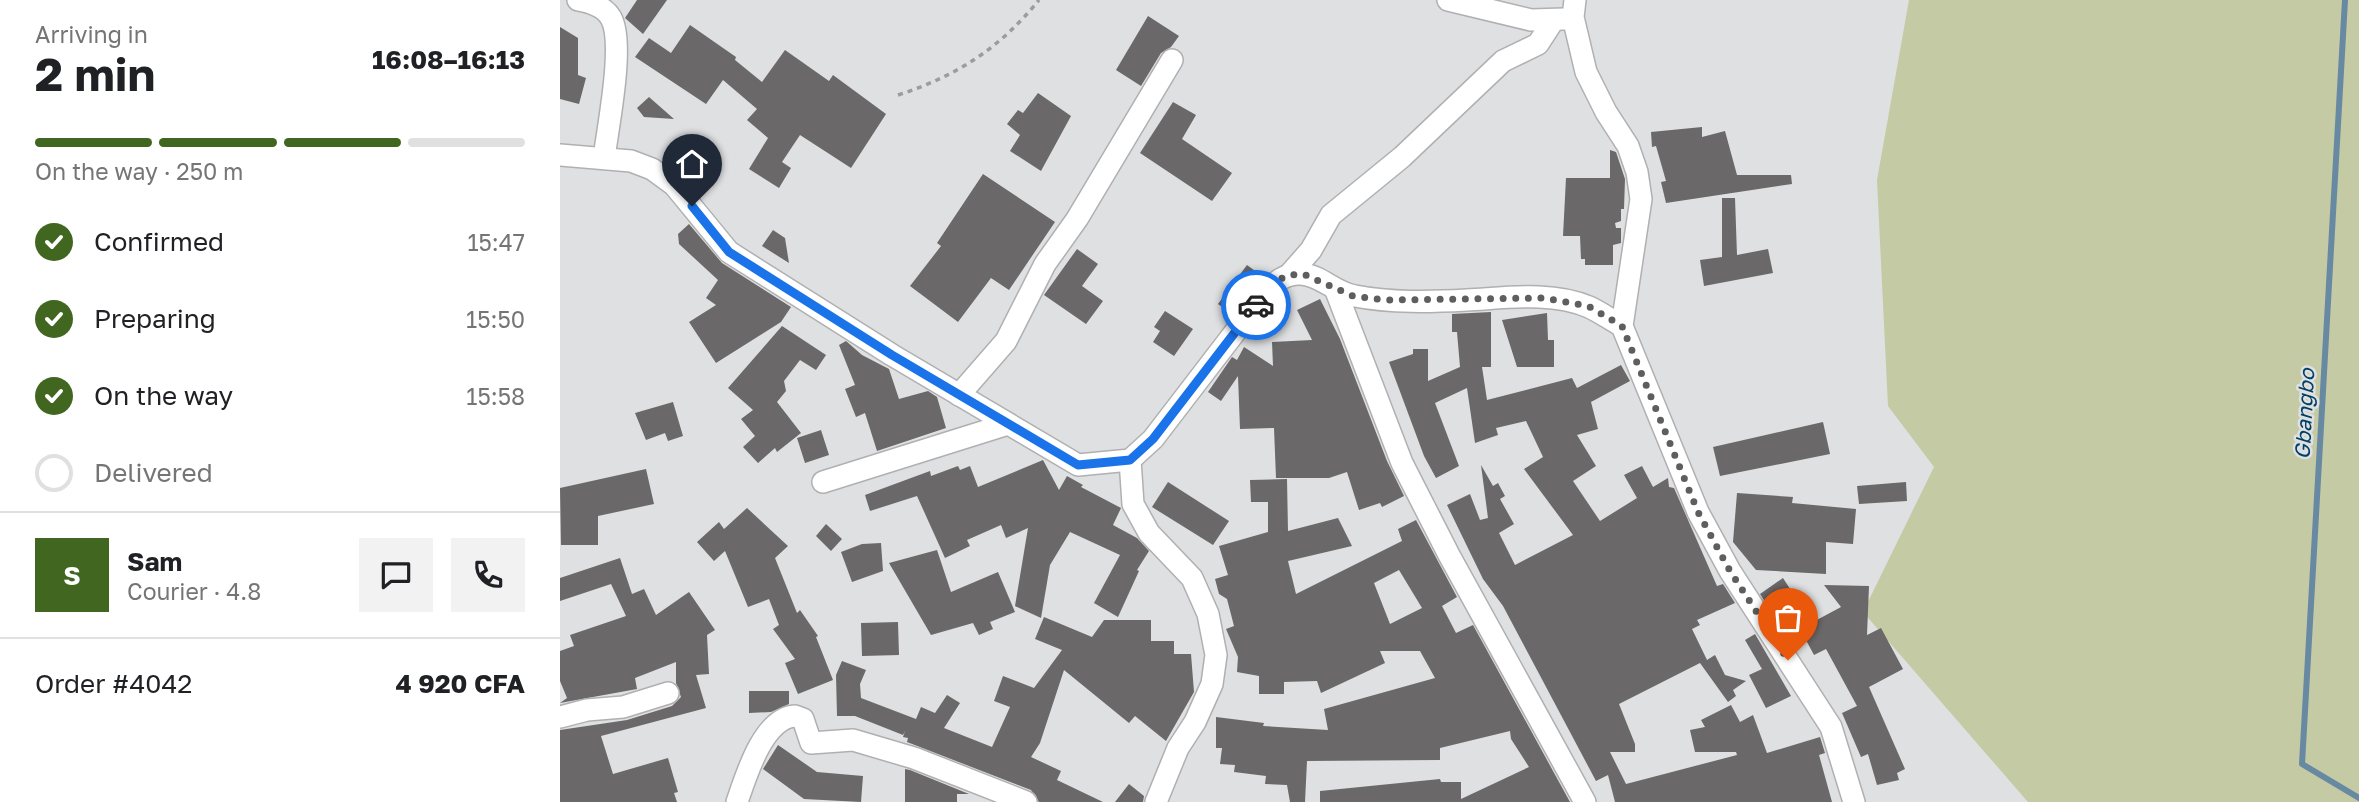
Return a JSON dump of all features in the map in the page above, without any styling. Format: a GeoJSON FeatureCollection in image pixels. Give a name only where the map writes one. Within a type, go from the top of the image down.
{"type":"FeatureCollection","features":[{"type":"Feature","properties":{"kind":"street"},"geometry":{"type":"LineString","coordinates":[[578,0],[600,7],[610,16],[618,38],[604,158]]}},
{"type":"Feature","properties":{"kind":"street"},"geometry":{"type":"LineString","coordinates":[[1448,0],[1531,20],[1567,13]]}},
{"type":"Feature","properties":{"kind":"street"},"geometry":{"type":"LineString","coordinates":[[1289,275],[1311,250],[1331,215],[1402,157],[1503,61],[1538,44],[1567,13]]}},
{"type":"Feature","properties":{"kind":"street"},"geometry":{"type":"LineString","coordinates":[[1567,13],[1586,72],[1606,112],[1628,146],[1637,172],[1641,199],[1622,326],[1698,512],[1730,571],[1831,727],[1854,802]]}},
{"type":"Feature","properties":{"kind":"street"},"geometry":{"type":"LineString","coordinates":[[959,395],[1006,341],[1045,264],[1077,219],[1172,60]]}},
{"type":"Feature","properties":{"kind":"street"},"geometry":{"type":"LineString","coordinates":[[560,155],[631,161],[652,169],[674,185],[729,252],[959,395],[1078,465],[1130,460],[1153,439],[1265,293],[1276,281],[1289,275],[1303,274],[1317,278],[1336,291],[1386,300],[1544,298],[1588,306],[1622,326]]}},
{"type":"Feature","properties":{"kind":"street"},"geometry":{"type":"LineString","coordinates":[[1336,291],[1402,463],[1449,555],[1585,802]]}},
{"type":"Feature","properties":{"kind":"street"},"geometry":{"type":"LineString","coordinates":[[823,482],[1008,424]]}},
{"type":"Feature","properties":{"kind":"street"},"geometry":{"type":"LineString","coordinates":[[1130,460],[1133,504],[1149,533],[1192,579],[1208,614],[1216,654],[1212,684],[1195,722],[1178,748],[1156,802]]}},
{"type":"Feature","properties":{"kind":"street"},"geometry":{"type":"LineString","coordinates":[[560,717],[587,710],[623,707],[668,693]]}},
{"type":"Feature","properties":{"kind":"street"},"geometry":{"type":"LineString","coordinates":[[737,802],[750,763],[777,722],[786,716],[803,719],[811,743],[853,740],[914,758],[1026,802]]}},
{"type":"Feature","properties":{"kind":"path"},"geometry":{"type":"LineString","coordinates":[[898,95],[953,73],[1005,39],[1039,0]]}},
{"type":"Feature","properties":{"kind":"green space"},"geometry":{"type":"Polygon","coordinates":[[[1909,0],[2359,0],[2359,802],[2028,802],[1863,612],[1934,467],[1888,406],[1877,180],[1909,0]]]}},
{"type":"Feature","properties":{"kind":"building"},"geometry":{"type":"Polygon","coordinates":[[[637,0],[667,0],[643,34],[625,18],[637,0]]]}},
{"type":"Feature","properties":{"kind":"building"},"geometry":{"type":"Polygon","coordinates":[[[1148,16],[1179,36],[1171,47],[1161,53],[1141,86],[1116,70],[1148,16]]]}},
{"type":"Feature","properties":{"kind":"building"},"geometry":{"type":"Polygon","coordinates":[[[690,25],[736,57],[735,60],[762,82],[785,50],[829,81],[833,75],[886,114],[851,168],[800,135],[782,162],[791,168],[779,188],[749,169],[768,138],[747,120],[757,109],[723,80],[706,104],[635,57],[649,38],[671,53],[690,25]]]}},
{"type":"Feature","properties":{"kind":"building"},"geometry":{"type":"Polygon","coordinates":[[[560,27],[578,38],[578,75],[586,78],[579,104],[560,99],[560,27]]]}},
{"type":"Feature","properties":{"kind":"building"},"geometry":{"type":"Polygon","coordinates":[[[1038,93],[1071,116],[1041,171],[1010,151],[1020,135],[1007,124],[1018,110],[1023,113],[1038,93]]]}},
{"type":"Feature","properties":{"kind":"building"},"geometry":{"type":"Polygon","coordinates":[[[649,97],[674,119],[644,117],[637,108],[649,97]]]}},
{"type":"Feature","properties":{"kind":"building"},"geometry":{"type":"Polygon","coordinates":[[[1173,102],[1196,115],[1182,139],[1232,173],[1212,201],[1140,153],[1173,102]]]}},
{"type":"Feature","properties":{"kind":"building"},"geometry":{"type":"Polygon","coordinates":[[[1702,127],[1702,137],[1725,131],[1737,175],[1791,175],[1792,184],[1666,203],[1661,182],[1666,181],[1656,146],[1652,147],[1651,132],[1702,127]]]}},
{"type":"Feature","properties":{"kind":"building"},"geometry":{"type":"Polygon","coordinates":[[[1610,150],[1616,152],[1625,179],[1624,209],[1621,209],[1621,221],[1615,223],[1616,228],[1621,228],[1621,243],[1613,245],[1613,265],[1585,265],[1585,259],[1581,259],[1580,236],[1563,236],[1566,178],[1610,178],[1610,150]]]}},
{"type":"Feature","properties":{"kind":"building"},"geometry":{"type":"Polygon","coordinates":[[[983,174],[1055,222],[1009,290],[991,278],[958,322],[910,286],[941,246],[937,243],[983,174]]]}},
{"type":"Feature","properties":{"kind":"building"},"geometry":{"type":"Polygon","coordinates":[[[1722,198],[1735,198],[1737,255],[1768,249],[1773,273],[1704,286],[1700,260],[1722,257],[1722,198]]]}},
{"type":"Feature","properties":{"kind":"building"},"geometry":{"type":"Polygon","coordinates":[[[689,224],[722,263],[791,307],[781,322],[716,363],[689,322],[716,305],[706,298],[718,280],[679,244],[678,234],[689,224]]]}},
{"type":"Feature","properties":{"kind":"building"},"geometry":{"type":"Polygon","coordinates":[[[773,230],[785,238],[789,263],[762,246],[773,230]]]}},
{"type":"Feature","properties":{"kind":"building"},"geometry":{"type":"Polygon","coordinates":[[[1077,249],[1098,264],[1082,286],[1103,301],[1086,324],[1044,295],[1077,249]]]}},
{"type":"Feature","properties":{"kind":"building"},"geometry":{"type":"Polygon","coordinates":[[[1247,265],[1262,276],[1232,314],[1218,304],[1247,265]]]}},
{"type":"Feature","properties":{"kind":"building"},"geometry":{"type":"Polygon","coordinates":[[[1320,299],[1340,339],[1387,461],[1404,496],[1382,507],[1380,503],[1359,510],[1347,472],[1329,478],[1276,478],[1274,428],[1240,429],[1238,376],[1221,401],[1208,392],[1232,357],[1237,360],[1244,347],[1273,366],[1272,342],[1312,340],[1297,310],[1320,299]]]}},
{"type":"Feature","properties":{"kind":"building"},"geometry":{"type":"Polygon","coordinates":[[[1165,311],[1193,329],[1174,356],[1153,342],[1160,331],[1154,327],[1165,311]]]}},
{"type":"Feature","properties":{"kind":"building"},"geometry":{"type":"Polygon","coordinates":[[[1491,312],[1491,367],[1482,367],[1487,400],[1572,378],[1577,388],[1621,365],[1630,381],[1591,402],[1598,429],[1577,435],[1596,466],[1573,481],[1600,521],[1637,498],[1624,475],[1642,466],[1653,487],[1668,478],[1669,487],[1674,488],[1717,586],[1723,584],[1735,603],[1697,620],[1700,625],[1692,629],[1707,660],[1715,655],[1725,675],[1746,681],[1733,690],[1736,696],[1728,702],[1700,663],[1619,704],[1635,744],[1635,752],[1610,752],[1626,784],[1737,755],[1736,752],[1695,752],[1690,730],[1705,727],[1701,720],[1731,705],[1740,722],[1753,715],[1767,753],[1820,737],[1825,753],[1819,755],[1832,802],[1615,802],[1608,775],[1596,781],[1503,606],[1483,579],[1447,505],[1470,494],[1480,520],[1488,518],[1481,465],[1493,486],[1498,483],[1505,496],[1500,499],[1514,524],[1499,533],[1515,565],[1573,535],[1524,469],[1543,457],[1526,421],[1496,428],[1498,435],[1475,443],[1467,388],[1435,403],[1459,466],[1436,478],[1424,456],[1389,362],[1413,354],[1413,349],[1428,349],[1428,381],[1460,367],[1457,332],[1452,332],[1452,314],[1491,312]]]}},
{"type":"Feature","properties":{"kind":"building"},"geometry":{"type":"Polygon","coordinates":[[[1547,313],[1548,340],[1554,340],[1554,367],[1517,367],[1502,320],[1547,313]]]}},
{"type":"Feature","properties":{"kind":"building"},"geometry":{"type":"Polygon","coordinates":[[[782,326],[826,355],[816,370],[800,360],[784,381],[786,391],[777,402],[801,433],[777,452],[775,448],[758,463],[743,447],[755,436],[741,419],[753,410],[728,388],[782,326]]]}},
{"type":"Feature","properties":{"kind":"building"},"geometry":{"type":"Polygon","coordinates":[[[846,341],[862,355],[889,369],[899,399],[928,391],[937,397],[946,428],[877,451],[865,413],[856,417],[845,389],[855,385],[839,345],[846,341]]]}},
{"type":"Feature","properties":{"kind":"building"},"geometry":{"type":"Polygon","coordinates":[[[673,402],[683,436],[668,441],[665,433],[646,440],[635,413],[673,402]]]}},
{"type":"Feature","properties":{"kind":"building"},"geometry":{"type":"Polygon","coordinates":[[[1823,422],[1830,454],[1720,476],[1713,447],[1823,422]]]}},
{"type":"Feature","properties":{"kind":"building"},"geometry":{"type":"Polygon","coordinates":[[[821,430],[829,455],[805,463],[797,438],[821,430]]]}},
{"type":"Feature","properties":{"kind":"building"},"geometry":{"type":"Polygon","coordinates":[[[1043,460],[1059,490],[1067,476],[1083,485],[1081,487],[1121,508],[1113,525],[1137,538],[1149,551],[1137,570],[1139,571],[1118,617],[1094,603],[1120,555],[1070,532],[1050,565],[1041,618],[1015,606],[1028,528],[1006,538],[1001,525],[967,540],[970,546],[945,558],[917,496],[870,511],[865,495],[930,471],[931,476],[958,466],[960,470],[970,466],[978,487],[1043,460]]]}},
{"type":"Feature","properties":{"kind":"building"},"geometry":{"type":"Polygon","coordinates":[[[646,469],[654,504],[598,516],[598,545],[561,545],[560,488],[646,469]]]}},
{"type":"Feature","properties":{"kind":"building"},"geometry":{"type":"Polygon","coordinates":[[[1287,479],[1288,531],[1338,518],[1352,546],[1288,561],[1296,594],[1402,541],[1398,529],[1416,520],[1457,597],[1442,606],[1456,633],[1473,625],[1570,802],[1320,802],[1320,791],[1440,779],[1441,782],[1461,782],[1461,799],[1529,767],[1511,739],[1510,731],[1440,748],[1440,760],[1307,761],[1305,802],[1290,802],[1287,785],[1265,784],[1266,776],[1234,772],[1235,765],[1220,764],[1222,748],[1216,748],[1216,717],[1264,723],[1263,726],[1328,730],[1324,709],[1435,678],[1420,651],[1380,651],[1385,663],[1321,693],[1317,681],[1284,682],[1284,694],[1259,694],[1259,676],[1237,672],[1238,657],[1226,629],[1234,626],[1227,599],[1219,594],[1215,579],[1228,575],[1219,546],[1268,532],[1268,502],[1251,502],[1250,480],[1287,479]],[[1399,570],[1374,583],[1390,624],[1422,608],[1399,570]]]}},
{"type":"Feature","properties":{"kind":"building"},"geometry":{"type":"Polygon","coordinates":[[[1168,482],[1229,521],[1213,545],[1152,507],[1168,482]]]}},
{"type":"Feature","properties":{"kind":"building"},"geometry":{"type":"Polygon","coordinates":[[[1906,482],[1907,501],[1859,504],[1857,486],[1906,482]]]}},
{"type":"Feature","properties":{"kind":"building"},"geometry":{"type":"Polygon","coordinates":[[[1737,493],[1793,497],[1792,503],[1856,509],[1853,544],[1826,542],[1826,574],[1756,570],[1733,542],[1737,493]]]}},
{"type":"Feature","properties":{"kind":"building"},"geometry":{"type":"Polygon","coordinates":[[[747,508],[788,546],[775,558],[797,613],[800,610],[818,636],[816,637],[833,680],[798,694],[785,663],[795,659],[773,629],[779,625],[769,599],[748,607],[725,551],[714,561],[697,542],[719,522],[724,529],[747,508]]]}},
{"type":"Feature","properties":{"kind":"building"},"geometry":{"type":"Polygon","coordinates":[[[826,524],[842,539],[831,551],[816,536],[826,524]]]}},
{"type":"Feature","properties":{"kind":"building"},"geometry":{"type":"Polygon","coordinates":[[[881,543],[883,571],[852,582],[841,552],[862,544],[881,543]]]}},
{"type":"Feature","properties":{"kind":"building"},"geometry":{"type":"Polygon","coordinates":[[[937,550],[951,592],[998,572],[1015,612],[990,622],[993,629],[979,635],[973,623],[931,635],[889,563],[937,550]]]}},
{"type":"Feature","properties":{"kind":"building"},"geometry":{"type":"Polygon","coordinates":[[[620,558],[632,594],[644,589],[656,615],[689,592],[715,630],[707,635],[709,674],[696,675],[706,708],[601,736],[613,774],[668,758],[678,792],[674,793],[677,802],[560,802],[560,730],[627,720],[672,706],[681,697],[676,683],[676,662],[635,678],[637,689],[560,703],[567,698],[560,681],[560,651],[574,646],[570,635],[626,616],[611,584],[560,601],[560,578],[620,558]]]}},
{"type":"Feature","properties":{"kind":"building"},"geometry":{"type":"Polygon","coordinates":[[[1783,578],[1792,592],[1769,608],[1760,594],[1783,578]]]}},
{"type":"Feature","properties":{"kind":"building"},"geometry":{"type":"Polygon","coordinates":[[[1824,585],[1869,586],[1867,635],[1881,628],[1903,669],[1869,687],[1905,769],[1897,773],[1899,780],[1877,785],[1868,754],[1861,757],[1842,713],[1857,706],[1826,649],[1814,655],[1800,629],[1841,607],[1824,585]]]}},
{"type":"Feature","properties":{"kind":"building"},"geometry":{"type":"Polygon","coordinates":[[[1044,617],[1092,637],[1104,620],[1151,620],[1151,641],[1174,641],[1174,654],[1191,654],[1194,692],[1166,741],[1135,716],[1129,723],[1064,670],[1040,743],[1031,757],[1061,771],[1057,780],[1103,802],[1039,802],[1031,790],[907,742],[908,738],[903,737],[905,731],[903,735],[855,716],[837,716],[836,675],[842,661],[866,670],[860,684],[861,698],[916,719],[921,707],[935,713],[947,695],[960,703],[944,728],[992,747],[1010,707],[994,701],[1003,676],[1034,688],[1062,650],[1035,639],[1044,617]]]}},
{"type":"Feature","properties":{"kind":"building"},"geometry":{"type":"Polygon","coordinates":[[[898,622],[899,655],[862,656],[861,623],[898,622]]]}},
{"type":"Feature","properties":{"kind":"building"},"geometry":{"type":"Polygon","coordinates":[[[1755,634],[1791,696],[1766,708],[1749,675],[1762,669],[1745,640],[1755,634]]]}},
{"type":"Feature","properties":{"kind":"building"},"geometry":{"type":"Polygon","coordinates":[[[749,691],[789,691],[789,704],[771,712],[749,713],[749,691]]]}},
{"type":"Feature","properties":{"kind":"building"},"geometry":{"type":"Polygon","coordinates":[[[778,745],[817,772],[863,776],[861,802],[804,799],[763,769],[778,745]]]}},
{"type":"Feature","properties":{"kind":"building"},"geometry":{"type":"Polygon","coordinates":[[[905,769],[969,794],[957,794],[957,802],[905,802],[905,769]]]}},
{"type":"Feature","properties":{"kind":"building"},"geometry":{"type":"Polygon","coordinates":[[[1129,784],[1144,796],[1143,802],[1115,802],[1129,784]]]}},
{"type":"Feature","properties":{"kind":"waterway","name":"Gbangbo"},"geometry":{"type":"LineString","coordinates":[[2345,0],[2302,764],[2359,798]]}},
{"type":"Feature","properties":{"kind":"way so far"},"geometry":{"type":"LineString","coordinates":[[1256,305],[1276,281],[1289,275],[1303,274],[1317,278],[1336,291],[1386,300],[1468,300],[1508,296],[1544,298],[1588,306],[1622,326],[1698,512],[1730,571],[1788,660]]}},
{"type":"Feature","properties":{"kind":"route"},"geometry":{"type":"LineString","coordinates":[[692,206],[711,233],[729,252],[892,355],[1078,465],[1100,465],[1130,460],[1153,439],[1256,305]]}}]}
